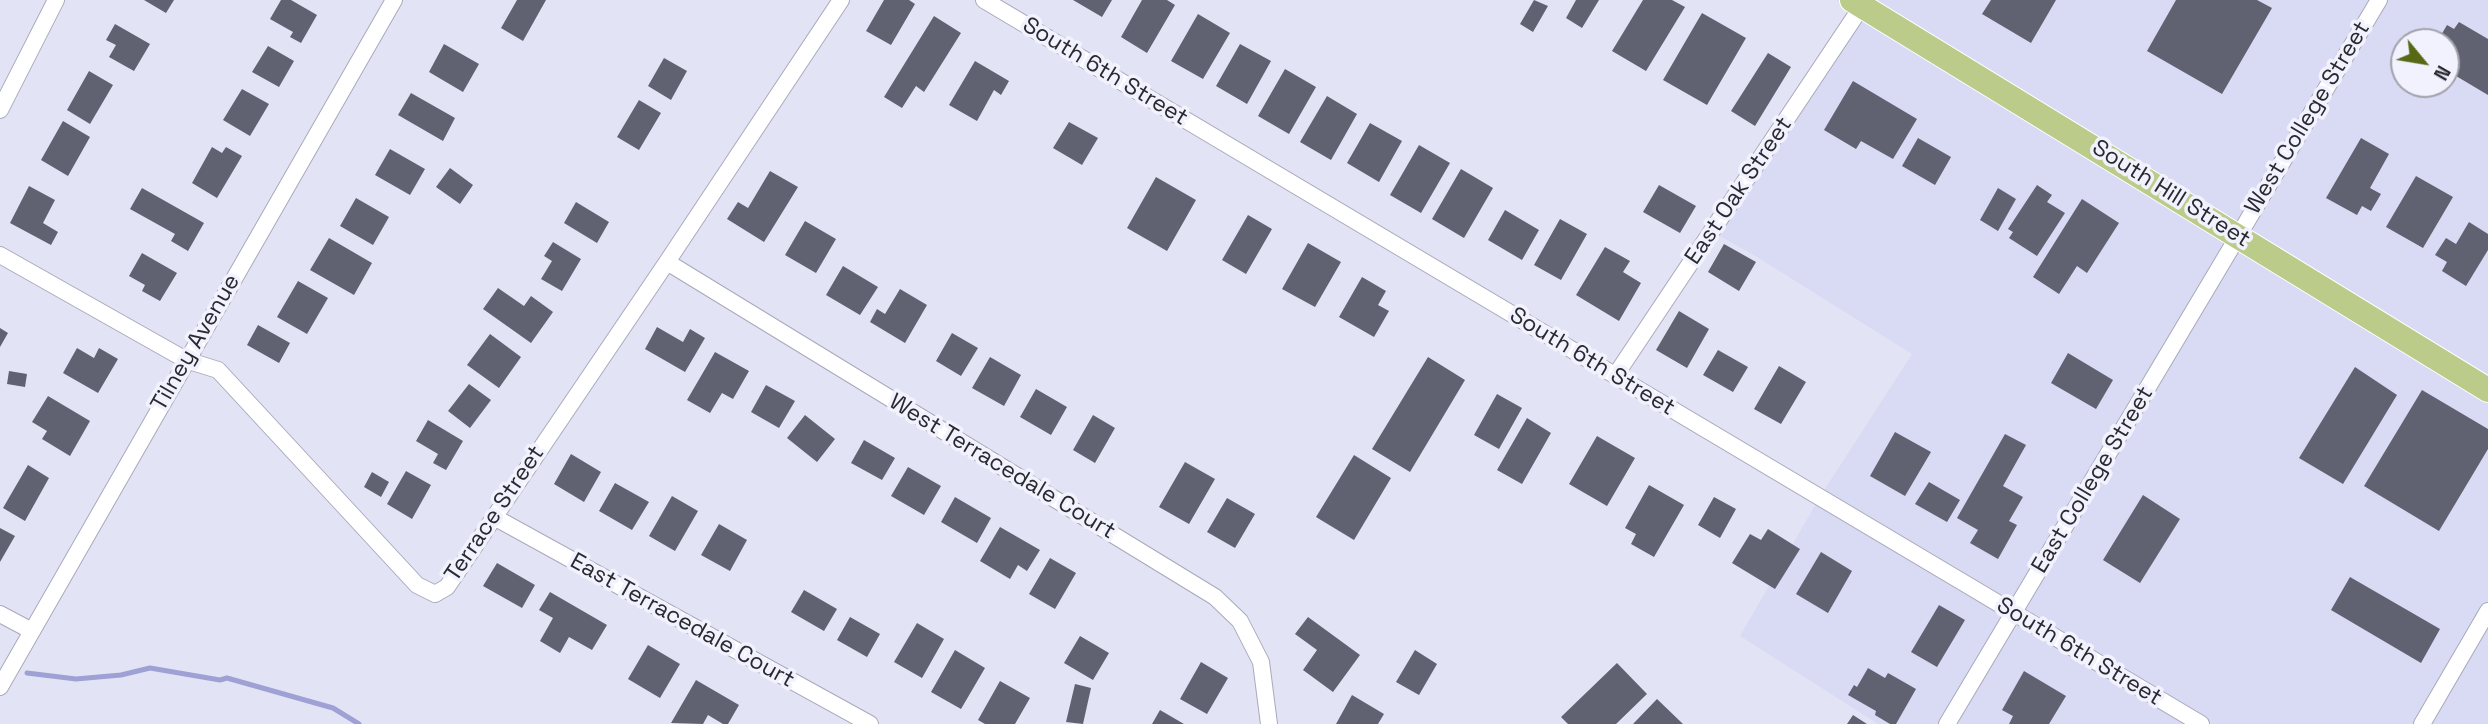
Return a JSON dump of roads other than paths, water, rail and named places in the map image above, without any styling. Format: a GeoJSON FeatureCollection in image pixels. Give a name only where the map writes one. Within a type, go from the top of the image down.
{"type":"FeatureCollection","features":[{"type":"Feature","properties":{"kind":"main road","name":"South Hill Street"},"geometry":{"type":"LineString","coordinates":[[1860,2],[2488,390]]}},
{"type":"Feature","properties":{"kind":"street"},"geometry":{"type":"LineString","coordinates":[[0,110],[56,0]]}},
{"type":"Feature","properties":{"kind":"street","name":"Tilney Avenue"},"geometry":{"type":"LineString","coordinates":[[0,687],[394,0]]}},
{"type":"Feature","properties":{"kind":"street","name":"Terrace Street"},"geometry":{"type":"LineString","coordinates":[[0,255],[186,360],[218,370],[417,585],[435,594],[447,587],[841,0]]}},
{"type":"Feature","properties":{"kind":"street","name":"South 6th Street"},"geometry":{"type":"LineString","coordinates":[[984,0],[2201,724]]}},
{"type":"Feature","properties":{"kind":"street","name":"West College Street"},"geometry":{"type":"LineString","coordinates":[[2238,236],[2379,0]]}},
{"type":"Feature","properties":{"kind":"street","name":"East Oak Street"},"geometry":{"type":"LineString","coordinates":[[1615,376],[1860,2]]}},
{"type":"Feature","properties":{"kind":"street","name":"East College Street"},"geometry":{"type":"LineString","coordinates":[[1947,724],[2238,236]]}},
{"type":"Feature","properties":{"kind":"street","name":"West Terracedale Court"},"geometry":{"type":"LineString","coordinates":[[667,262],[1215,597],[1240,621],[1261,662],[1269,724]]}},
{"type":"Feature","properties":{"kind":"street","name":"East Terracedale Court"},"geometry":{"type":"LineString","coordinates":[[494,517],[870,724]]}},
{"type":"Feature","properties":{"kind":"street"},"geometry":{"type":"LineString","coordinates":[[2422,724],[2488,611]]}},
{"type":"Feature","properties":{"kind":"street"},"geometry":{"type":"LineString","coordinates":[[0,614],[32,631]]}},
{"type":"Feature","properties":{"kind":"waterway"},"geometry":{"type":"LineString","coordinates":[[27,673],[76,679],[121,675],[150,668],[220,680],[227,678],[333,708],[359,724]]}}]}
